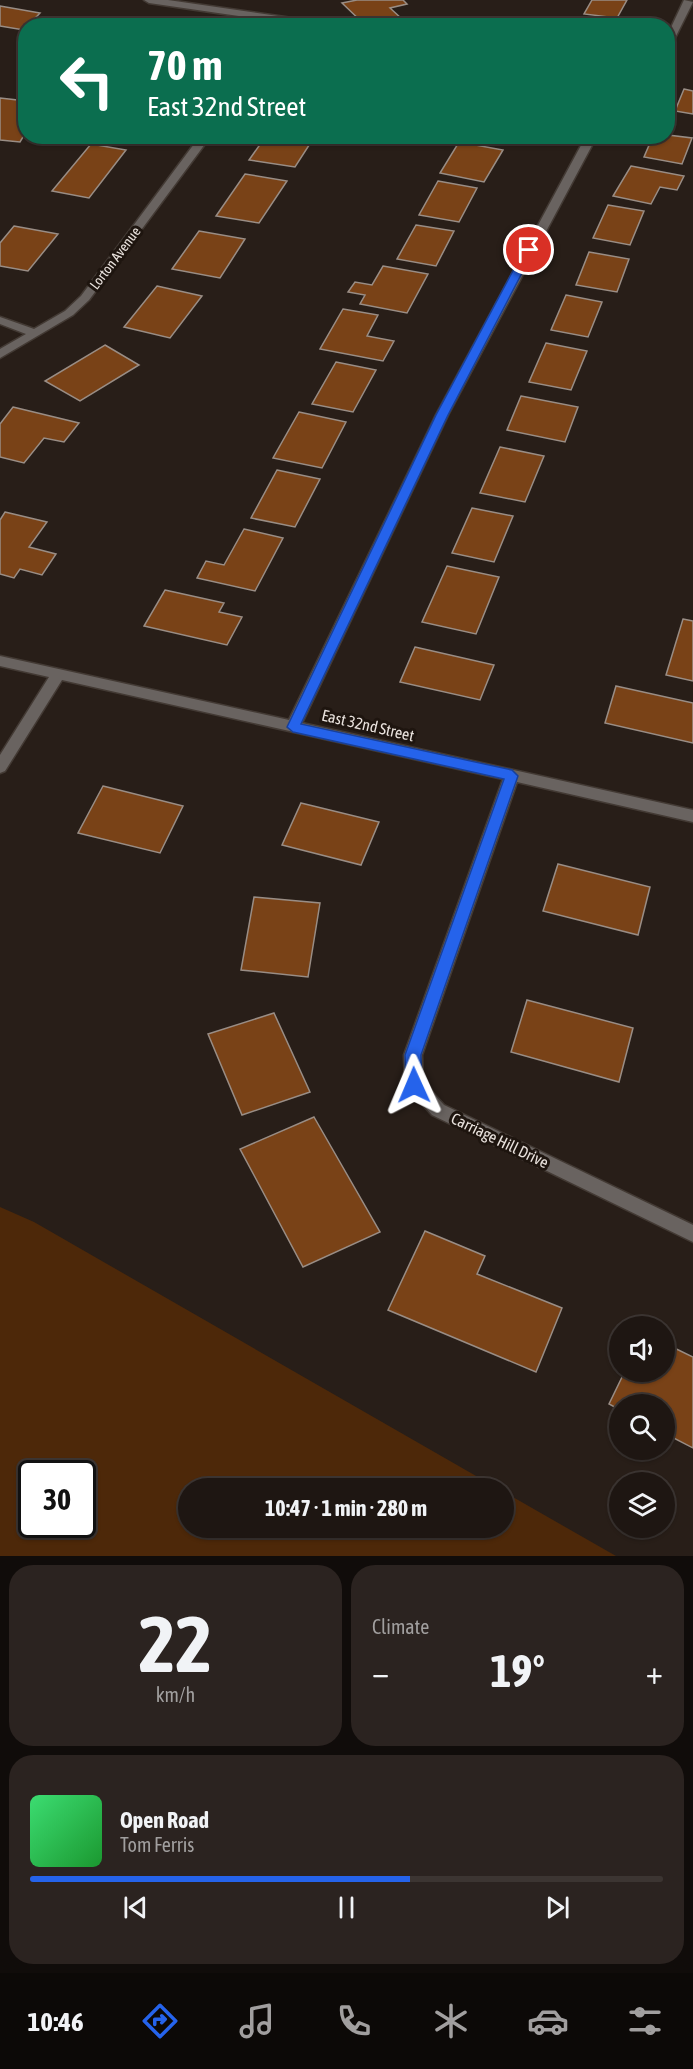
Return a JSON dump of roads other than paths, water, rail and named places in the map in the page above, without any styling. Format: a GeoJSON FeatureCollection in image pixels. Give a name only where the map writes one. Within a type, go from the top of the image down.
{"type":"FeatureCollection","features":[{"type":"Feature","properties":{"kind":"street"},"geometry":{"type":"LineString","coordinates":[[148,0],[260,18]]}},
{"type":"Feature","properties":{"kind":"street"},"geometry":{"type":"LineString","coordinates":[[675,29],[689,0]]}},
{"type":"Feature","properties":{"kind":"street","name":"Lorton Avenue"},"geometry":{"type":"LineString","coordinates":[[0,354],[69,313],[85,298],[200,144]]}},
{"type":"Feature","properties":{"kind":"street"},"geometry":{"type":"LineString","coordinates":[[293,727],[442,415],[586,144]]}},
{"type":"Feature","properties":{"kind":"street"},"geometry":{"type":"LineString","coordinates":[[0,320],[35,333]]}},
{"type":"Feature","properties":{"kind":"street","name":"East 32nd Street"},"geometry":{"type":"LineString","coordinates":[[0,661],[693,816]]}},
{"type":"Feature","properties":{"kind":"street"},"geometry":{"type":"LineString","coordinates":[[0,766],[58,674]]}},
{"type":"Feature","properties":{"kind":"street","name":"Carriage Hill Drive"},"geometry":{"type":"LineString","coordinates":[[512,776],[413,1055],[414,1085],[438,1110],[693,1234]]}}]}
